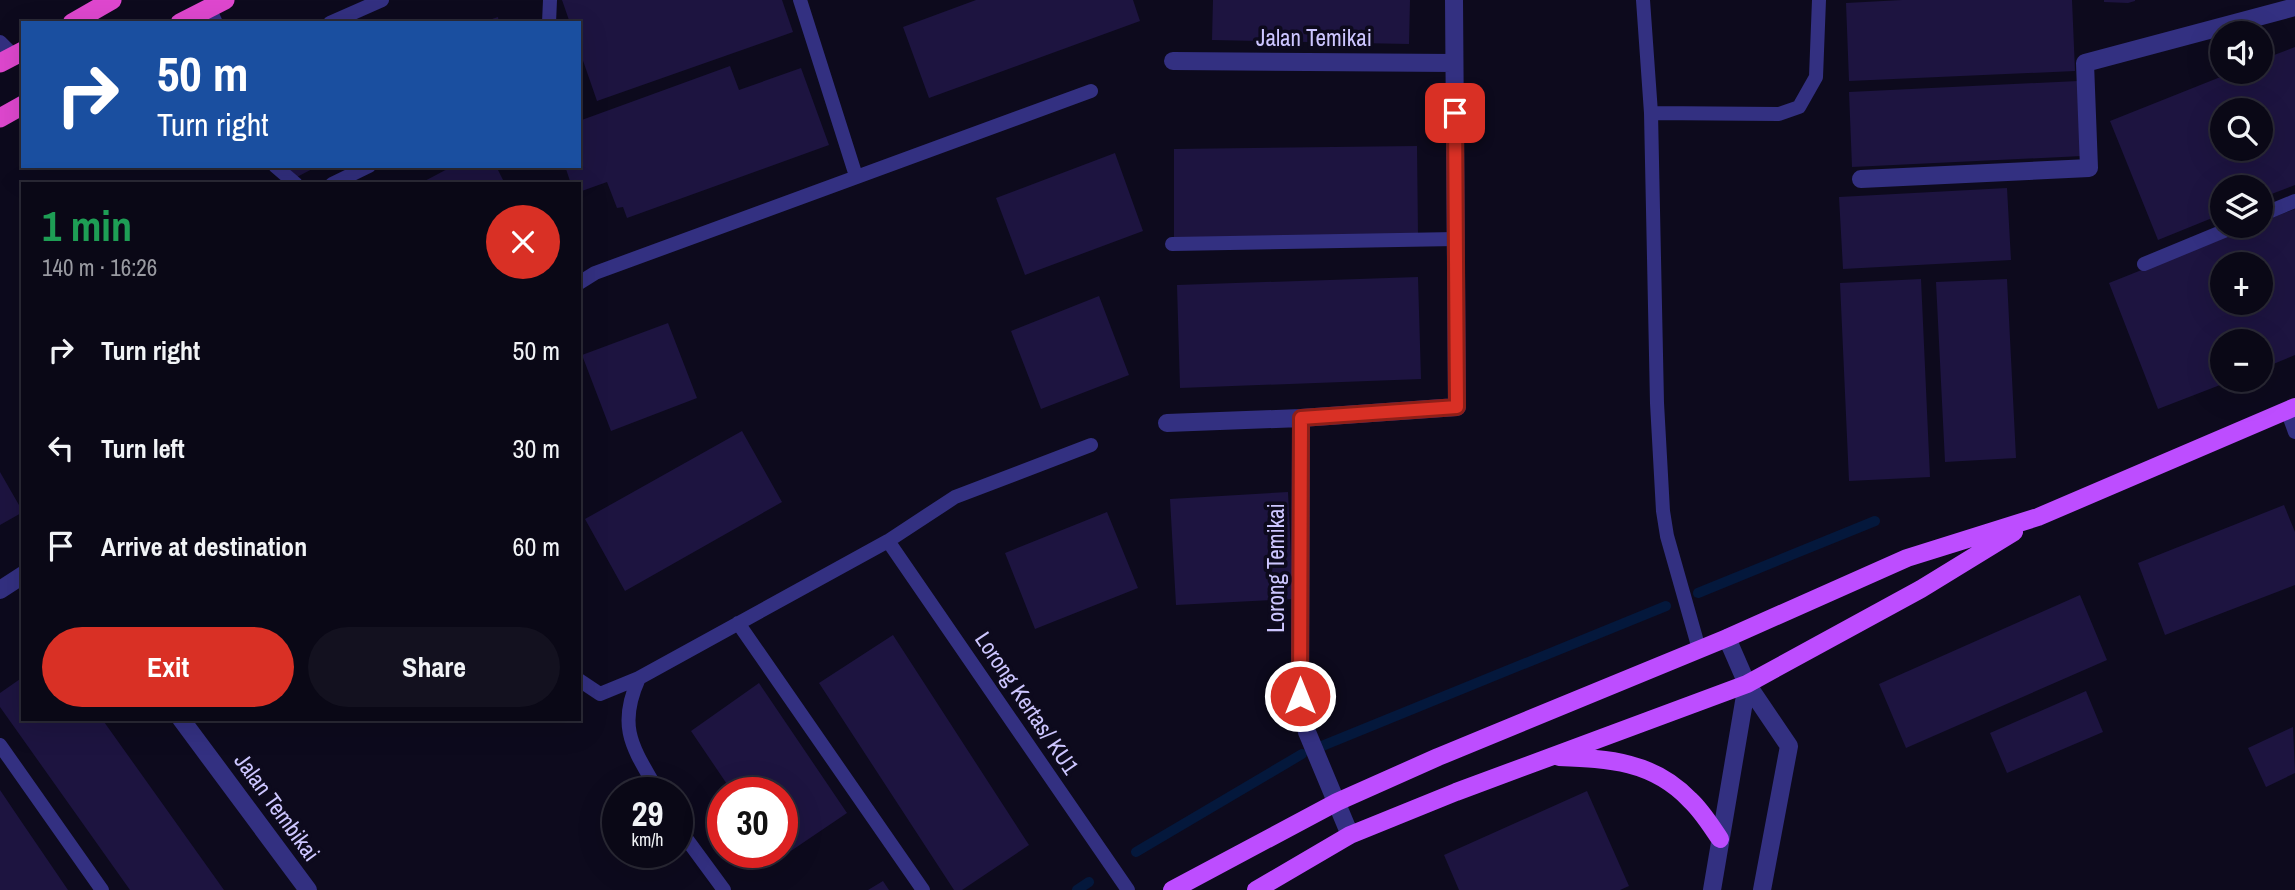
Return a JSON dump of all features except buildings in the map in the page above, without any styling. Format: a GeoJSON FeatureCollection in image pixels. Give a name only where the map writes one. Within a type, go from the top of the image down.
{"type":"FeatureCollection","features":[{"type":"Feature","properties":{"kind":"highway"},"geometry":{"type":"LineString","coordinates":[[75,21],[112,0]]}},
{"type":"Feature","properties":{"kind":"highway"},"geometry":{"type":"LineString","coordinates":[[186,21],[217,10]]}},
{"type":"Feature","properties":{"kind":"highway"},"geometry":{"type":"LineString","coordinates":[[0,118],[21,106]]}},
{"type":"Feature","properties":{"kind":"main road"},"geometry":{"type":"LineString","coordinates":[[1172,890],[1337,802],[1727,638],[1907,558],[2038,517],[2291,408]]}},
{"type":"Feature","properties":{"kind":"main road"},"geometry":{"type":"LineString","coordinates":[[1256,890],[1350,835],[1456,792],[1747,684],[1921,589],[2038,517]]}},
{"type":"Feature","properties":{"kind":"main road"},"geometry":{"type":"LineString","coordinates":[[1551,757],[1600,759],[1637,766],[1664,777],[1691,800],[1720,839]]}},
{"type":"Feature","properties":{"kind":"street"},"geometry":{"type":"LineString","coordinates":[[1167,423],[1301,418],[1457,407],[1454,0]]}},
{"type":"Feature","properties":{"kind":"street"},"geometry":{"type":"LineString","coordinates":[[1861,179],[2089,167],[2085,63],[2295,7]]}},
{"type":"Feature","properties":{"kind":"street","name":"Jalan Temikai"},"geometry":{"type":"LineString","coordinates":[[1173,61],[1454,63]]}},
{"type":"Feature","properties":{"kind":"street","name":"Lorong Temikai"},"geometry":{"type":"LineString","coordinates":[[1301,418],[1300,696],[1307,732],[1350,835]]}},
{"type":"Feature","properties":{"kind":"street"},"geometry":{"type":"LineString","coordinates":[[0,590],[21,576]]}},
{"type":"Feature","properties":{"kind":"street"},"geometry":{"type":"LineString","coordinates":[[1727,638],[1747,684],[1789,746],[1762,890]]}},
{"type":"Feature","properties":{"kind":"street"},"geometry":{"type":"LineString","coordinates":[[1712,890],[1747,684]]}},
{"type":"Feature","properties":{"kind":"street","name":"Jalan Tembikai"},"geometry":{"type":"LineString","coordinates":[[182,721],[308,890]]}},
{"type":"Feature","properties":{"kind":"lane"},"geometry":{"type":"LineString","coordinates":[[335,21],[382,0]]}},
{"type":"Feature","properties":{"kind":"lane"},"geometry":{"type":"LineString","coordinates":[[550,0],[550,21]]}},
{"type":"Feature","properties":{"kind":"lane"},"geometry":{"type":"LineString","coordinates":[[800,0],[856,176]]}},
{"type":"Feature","properties":{"kind":"lane"},"geometry":{"type":"LineString","coordinates":[[1643,0],[1651,113],[1657,403],[1663,512],[1667,536],[1699,649]]}},
{"type":"Feature","properties":{"kind":"lane"},"geometry":{"type":"LineString","coordinates":[[1651,113],[1779,114],[1799,107],[1816,77],[1819,0]]}},
{"type":"Feature","properties":{"kind":"lane"},"geometry":{"type":"LineString","coordinates":[[581,282],[595,274],[856,176],[1091,91]]}},
{"type":"Feature","properties":{"kind":"lane"},"geometry":{"type":"LineString","coordinates":[[277,168],[294,182]]}},
{"type":"Feature","properties":{"kind":"lane"},"geometry":{"type":"LineString","coordinates":[[336,182],[365,168]]}},
{"type":"Feature","properties":{"kind":"lane"},"geometry":{"type":"LineString","coordinates":[[2273,210],[2295,201]]}},
{"type":"Feature","properties":{"kind":"lane"},"geometry":{"type":"LineString","coordinates":[[2144,264],[2210,237]]}},
{"type":"Feature","properties":{"kind":"lane"},"geometry":{"type":"LineString","coordinates":[[1172,244],[1456,239]]}},
{"type":"Feature","properties":{"kind":"lane"},"geometry":{"type":"LineString","coordinates":[[2291,408],[2295,432]]}},
{"type":"Feature","properties":{"kind":"lane"},"geometry":{"type":"LineString","coordinates":[[581,681],[600,694],[639,678],[888,541],[955,497],[1091,445]]}},
{"type":"Feature","properties":{"kind":"lane","name":"Lorong Kertas/ KU1"},"geometry":{"type":"LineString","coordinates":[[888,541],[1128,890]]}},
{"type":"Feature","properties":{"kind":"lane"},"geometry":{"type":"LineString","coordinates":[[738,623],[923,890]]}},
{"type":"Feature","properties":{"kind":"lane"},"geometry":{"type":"LineString","coordinates":[[639,678],[629,701],[628,728],[636,753],[650,777]]}},
{"type":"Feature","properties":{"kind":"lane"},"geometry":{"type":"LineString","coordinates":[[0,745],[102,890]]}},
{"type":"Feature","properties":{"kind":"lane"},"geometry":{"type":"LineString","coordinates":[[693,848],[724,890]]}},
{"type":"Feature","properties":{"kind":"waterway"},"geometry":{"type":"LineString","coordinates":[[1698,593],[1875,521]]}},
{"type":"Feature","properties":{"kind":"waterway"},"geometry":{"type":"LineString","coordinates":[[1322,746],[1666,606]]}},
{"type":"Feature","properties":{"kind":"waterway"},"geometry":{"type":"LineString","coordinates":[[1136,852],[1302,754]]}},
{"type":"Feature","properties":{"kind":"waterway"},"geometry":{"type":"LineString","coordinates":[[1077,890],[1089,882]]}},
{"type":"Feature","properties":{"kind":"route"},"geometry":{"type":"LineString","coordinates":[[1300,696],[1301,418],[1457,407],[1455,113]]}}]}
